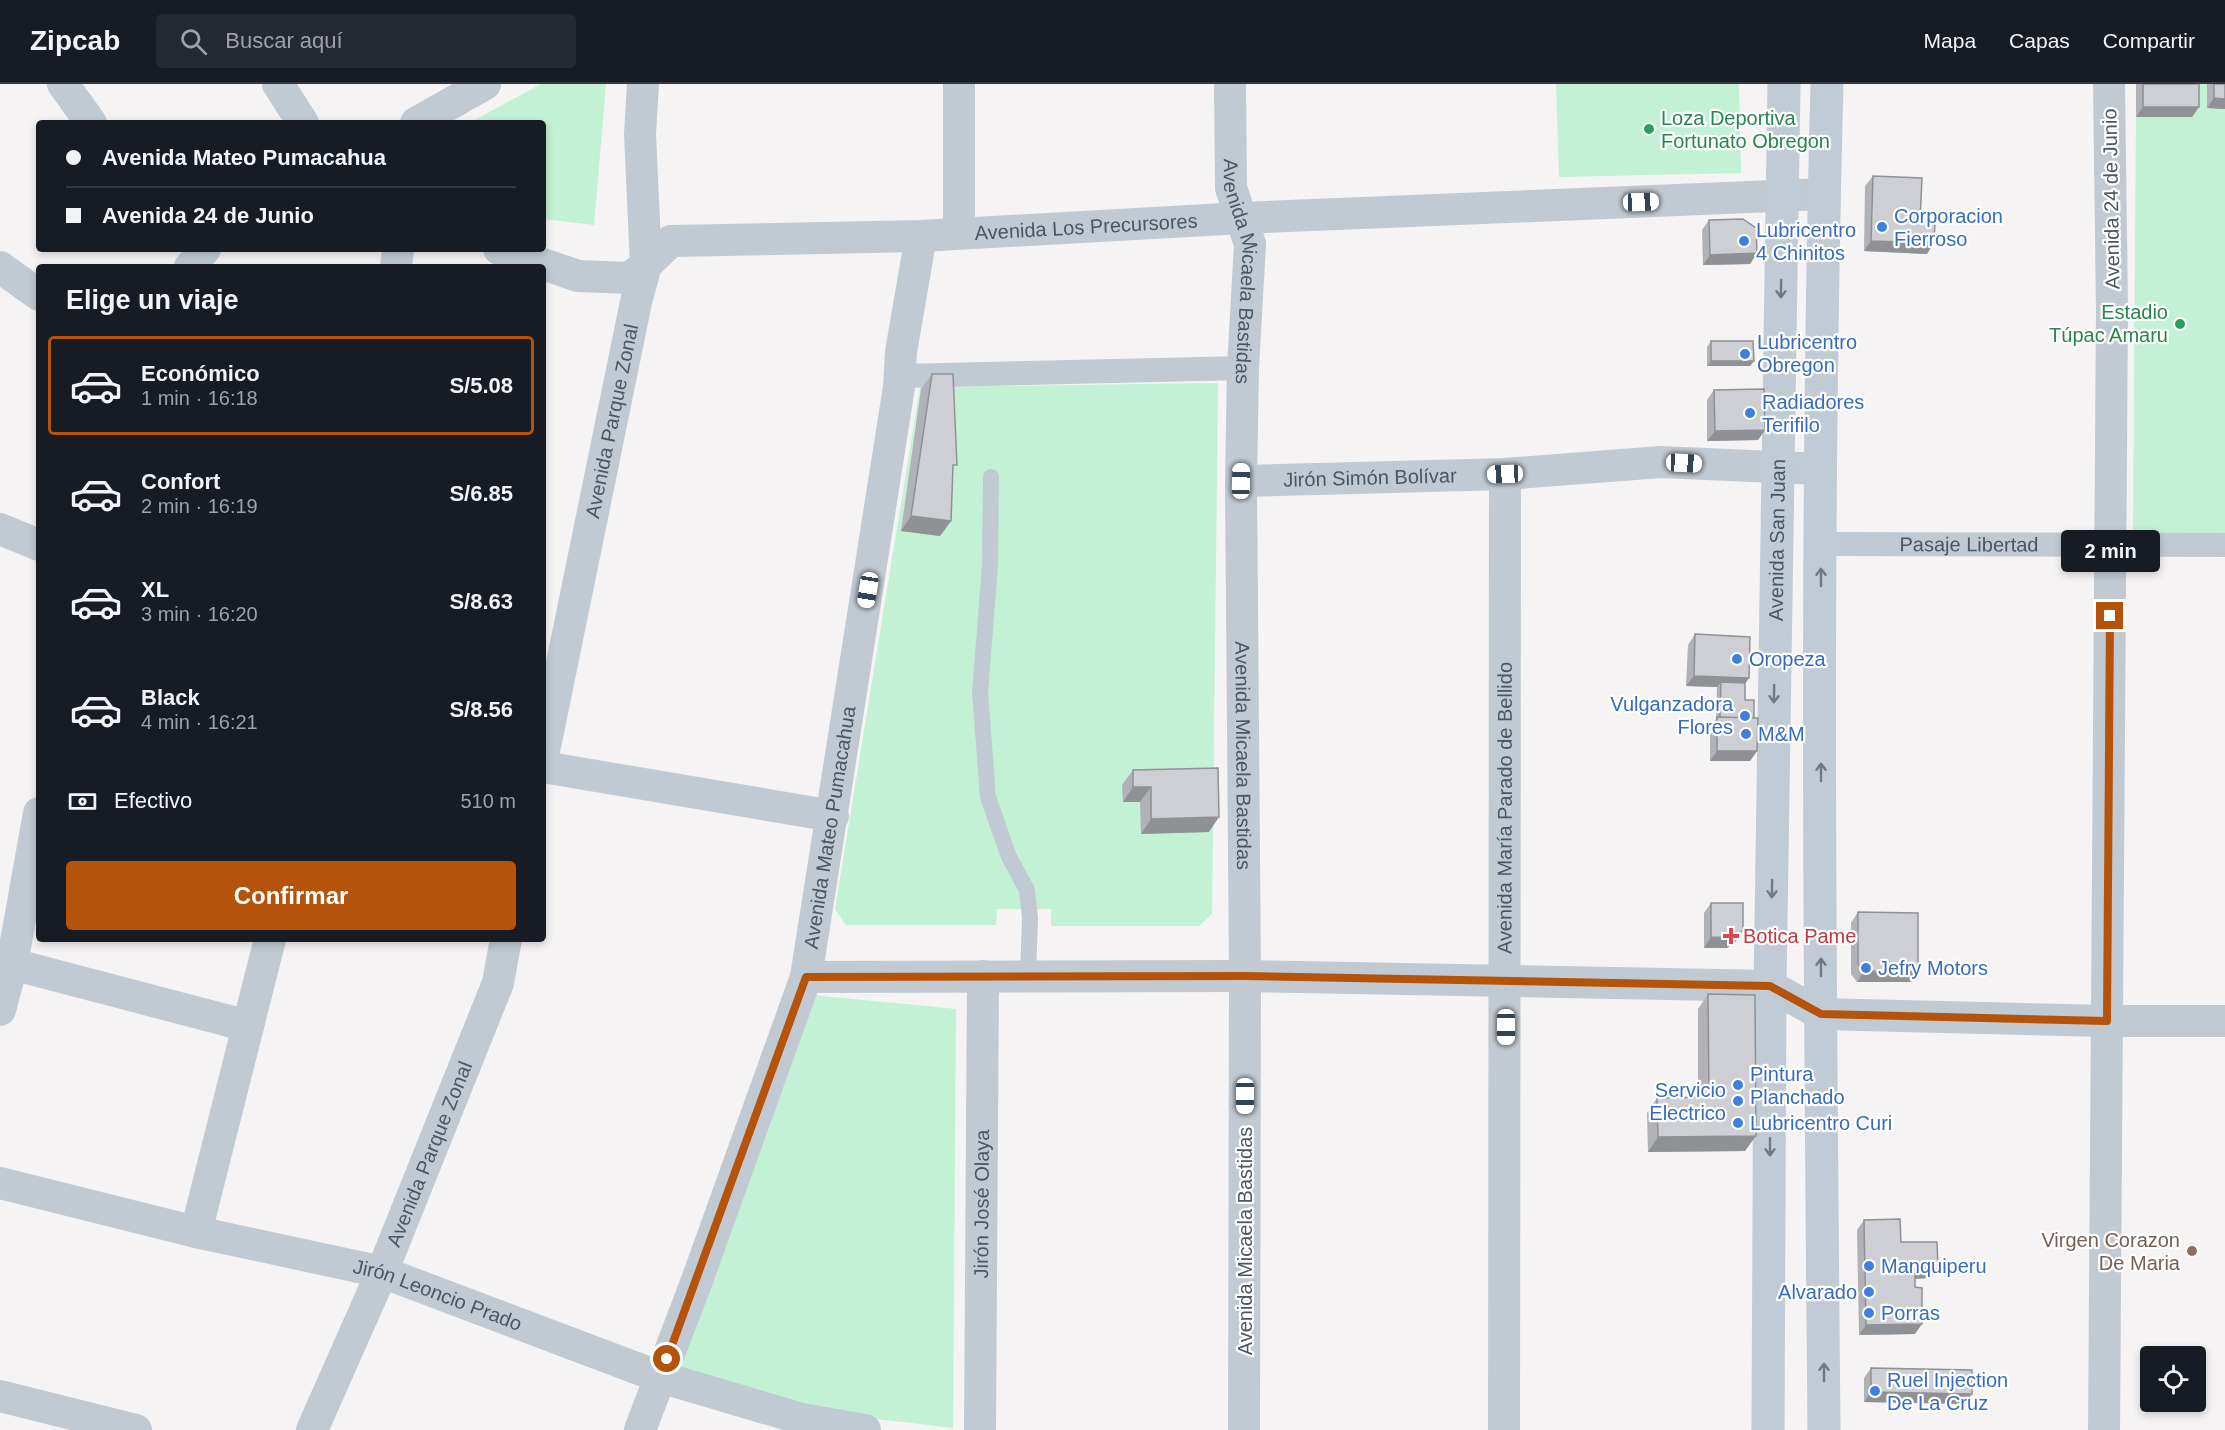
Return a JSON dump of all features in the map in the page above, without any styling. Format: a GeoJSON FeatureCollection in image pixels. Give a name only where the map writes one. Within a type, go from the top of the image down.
{"type":"FeatureCollection","features":[{"type":"Feature","properties":{"kind":"main road","name":"Avenida San Juan"},"geometry":{"type":"LineString","coordinates":[[1768,1430],[1770,986],[1784,84]]}},
{"type":"Feature","properties":{"kind":"main road"},"geometry":{"type":"LineString","coordinates":[[1824,1430],[1821,469],[1827,84]]}},
{"type":"Feature","properties":{"kind":"street"},"geometry":{"type":"LineString","coordinates":[[63,84],[89,120]]}},
{"type":"Feature","properties":{"kind":"street"},"geometry":{"type":"LineString","coordinates":[[278,84],[301,120]]}},
{"type":"Feature","properties":{"kind":"street"},"geometry":{"type":"LineString","coordinates":[[422,120],[485,84]]}},
{"type":"Feature","properties":{"kind":"street","name":"Avenida Parque Zonal"},"geometry":{"type":"LineString","coordinates":[[546,741],[636,302],[646,266],[640,134],[643,84]]}},
{"type":"Feature","properties":{"kind":"street"},"geometry":{"type":"LineString","coordinates":[[959,84],[959,233]]}},
{"type":"Feature","properties":{"kind":"street","name":"Avenida Micaela Bastidas"},"geometry":{"type":"LineString","coordinates":[[1230,84],[1231,188],[1250,244],[1242,368],[1241,481],[1245,976],[1244,1430]]}},
{"type":"Feature","properties":{"kind":"street","name":"Avenida 24 de Junio"},"geometry":{"type":"LineString","coordinates":[[2104,1430],[2112,311],[2109,84]]}},
{"type":"Feature","properties":{"kind":"street","name":"Avenida Los Precursores"},"geometry":{"type":"LineString","coordinates":[[646,266],[670,241],[921,236],[1242,218],[1824,194]]}},
{"type":"Feature","properties":{"kind":"street","name":"Avenida Mateo Pumacahua"},"geometry":{"type":"LineString","coordinates":[[640,1430],[806,977],[833,816],[900,376],[901,352],[921,236]]}},
{"type":"Feature","properties":{"kind":"street"},"geometry":{"type":"LineString","coordinates":[[508,252],[543,264]]}},
{"type":"Feature","properties":{"kind":"street"},"geometry":{"type":"LineString","coordinates":[[546,265],[578,276],[629,278],[646,266]]}},
{"type":"Feature","properties":{"kind":"street"},"geometry":{"type":"LineString","coordinates":[[0,267],[36,293]]}},
{"type":"Feature","properties":{"kind":"street"},"geometry":{"type":"LineString","coordinates":[[900,376],[1242,368]]}},
{"type":"Feature","properties":{"kind":"street","name":"Jirón Simón Bolívar"},"geometry":{"type":"LineString","coordinates":[[1241,481],[1505,474],[1661,462],[1821,469]]}},
{"type":"Feature","properties":{"kind":"street","name":"Avenida María Parado de Bellido"},"geometry":{"type":"LineString","coordinates":[[1504,1430],[1505,474]]}},
{"type":"Feature","properties":{"kind":"street"},"geometry":{"type":"LineString","coordinates":[[0,529],[36,544]]}},
{"type":"Feature","properties":{"kind":"street","name":"Pasaje Libertad"},"geometry":{"type":"LineString","coordinates":[[1821,544],[2225,545]]}},
{"type":"Feature","properties":{"kind":"street"},"geometry":{"type":"LineString","coordinates":[[546,768],[833,816]]}},
{"type":"Feature","properties":{"kind":"street"},"geometry":{"type":"LineString","coordinates":[[0,1010],[6,962],[36,827]]}},
{"type":"Feature","properties":{"kind":"street"},"geometry":{"type":"LineString","coordinates":[[196,1232],[269,942]]}},
{"type":"Feature","properties":{"kind":"street","name":"Avenida Parque Zonal"},"geometry":{"type":"LineString","coordinates":[[312,1430],[382,1272],[498,983],[505,942]]}},
{"type":"Feature","properties":{"kind":"street"},"geometry":{"type":"LineString","coordinates":[[6,962],[248,1026]]}},
{"type":"Feature","properties":{"kind":"street","name":"Jirón José Olaya"},"geometry":{"type":"LineString","coordinates":[[980,1430],[983,976]]}},
{"type":"Feature","properties":{"kind":"street"},"geometry":{"type":"LineString","coordinates":[[806,977],[1245,976],[1770,986],[1821,1014],[2107,1021],[2225,1021]]}},
{"type":"Feature","properties":{"kind":"street","name":"Jirón Leoncio Prado"},"geometry":{"type":"LineString","coordinates":[[0,1183],[196,1232],[382,1272],[660,1377],[802,1419],[865,1430]]}},
{"type":"Feature","properties":{"kind":"street"},"geometry":{"type":"LineString","coordinates":[[0,1395],[136,1430]]}},
{"type":"Feature","properties":{"kind":"lane"},"geometry":{"type":"LineString","coordinates":[[991,477],[990,566],[980,692],[988,797],[1009,857],[1027,890],[1030,918],[1028,976]]}},
{"type":"Feature","properties":{"kind":"green space"},"geometry":{"type":"Polygon","coordinates":[[[541,84],[606,84],[594,225],[546,219],[546,120],[475,120],[541,84]]]}},
{"type":"Feature","properties":{"kind":"green space","name":"Loza Deportiva Fortunato Obregon"},"geometry":{"type":"Polygon","coordinates":[[[1556,84],[1739,84],[1741,173],[1559,177],[1556,84]]]}},
{"type":"Feature","properties":{"kind":"green space","name":"Estadio Túpac Amaru"},"geometry":{"type":"Polygon","coordinates":[[[2192,84],[2225,84],[2225,540],[2137,536],[2133,531],[2136,117],[2192,117],[2192,84]]]}},
{"type":"Feature","properties":{"kind":"green space"},"geometry":{"type":"Polygon","coordinates":[[[1218,383],[1212,914],[1199,926],[1051,926],[1051,909],[997,909],[996,925],[846,925],[835,909],[920,387],[1218,383]]]}},
{"type":"Feature","properties":{"kind":"green space"},"geometry":{"type":"Polygon","coordinates":[[[812,995],[956,1009],[953,1428],[835,1414],[676,1366],[812,995]]]}},
{"type":"Feature","properties":{"kind":"building"},"geometry":{"type":"Polygon","coordinates":[[[2143,84],[2199,84],[2199,107],[2143,107],[2143,84]]]}},
{"type":"Feature","properties":{"kind":"building"},"geometry":{"type":"Polygon","coordinates":[[[2214,84],[2225,84],[2225,99],[2214,98],[2214,84]]]}},
{"type":"Feature","properties":{"kind":"building"},"geometry":{"type":"Polygon","coordinates":[[[1873,176],[1922,178],[1920,221],[1935,222],[1934,243],[1871,241],[1873,176]]]}},
{"type":"Feature","properties":{"kind":"building"},"geometry":{"type":"Polygon","coordinates":[[[1743,219],[1756,228],[1757,253],[1710,255],[1709,220],[1743,219]]]}},
{"type":"Feature","properties":{"kind":"building"},"geometry":{"type":"Polygon","coordinates":[[[1711,341],[1753,341],[1754,361],[1711,361],[1711,341]]]}},
{"type":"Feature","properties":{"kind":"building"},"geometry":{"type":"Polygon","coordinates":[[[932,374],[953,374],[957,465],[953,465],[951,521],[911,516],[932,374]]]}},
{"type":"Feature","properties":{"kind":"building"},"geometry":{"type":"Polygon","coordinates":[[[1764,389],[1765,430],[1715,431],[1714,390],[1764,389]]]}},
{"type":"Feature","properties":{"kind":"building"},"geometry":{"type":"Polygon","coordinates":[[[1695,634],[1750,637],[1749,678],[1694,676],[1695,634]]]}},
{"type":"Feature","properties":{"kind":"building"},"geometry":{"type":"Polygon","coordinates":[[[1721,682],[1745,683],[1745,700],[1754,700],[1754,718],[1720,717],[1721,682]]]}},
{"type":"Feature","properties":{"kind":"building"},"geometry":{"type":"Polygon","coordinates":[[[1717,717],[1758,718],[1757,751],[1717,751],[1717,717]]]}},
{"type":"Feature","properties":{"kind":"building"},"geometry":{"type":"Polygon","coordinates":[[[1218,768],[1219,817],[1151,819],[1151,787],[1133,787],[1133,770],[1218,768]]]}},
{"type":"Feature","properties":{"kind":"building"},"geometry":{"type":"Polygon","coordinates":[[[1711,903],[1743,903],[1743,930],[1734,938],[1711,937],[1711,903]]]}},
{"type":"Feature","properties":{"kind":"building"},"geometry":{"type":"Polygon","coordinates":[[[1858,912],[1918,913],[1918,972],[1864,971],[1858,964],[1858,912]]]}},
{"type":"Feature","properties":{"kind":"building"},"geometry":{"type":"Polygon","coordinates":[[[1708,994],[1755,995],[1756,1136],[1658,1137],[1657,1098],[1709,1097],[1708,994]]]}},
{"type":"Feature","properties":{"kind":"building"},"geometry":{"type":"Polygon","coordinates":[[[1900,1219],[1901,1242],[1937,1242],[1938,1268],[1915,1269],[1915,1287],[1922,1288],[1922,1324],[1866,1325],[1864,1220],[1900,1219]]]}},
{"type":"Feature","properties":{"kind":"building"},"geometry":{"type":"Polygon","coordinates":[[[1871,1368],[1972,1370],[1972,1394],[1871,1392],[1871,1368]]]}},
{"type":"Feature","properties":{"kind":"place","name":"Loza Deportiva Fortunato Obregon"},"geometry":{"type":"Point","coordinates":[1649,129]}},
{"type":"Feature","properties":{"kind":"place","name":"Corporacion Fierroso"},"geometry":{"type":"Point","coordinates":[1882,227]}},
{"type":"Feature","properties":{"kind":"place","name":"Lubricentro 4 Chinitos"},"geometry":{"type":"Point","coordinates":[1744,241]}},
{"type":"Feature","properties":{"kind":"place","name":"Estadio Túpac Amaru"},"geometry":{"type":"Point","coordinates":[2180,324]}},
{"type":"Feature","properties":{"kind":"place","name":"Lubricentro Obregon"},"geometry":{"type":"Point","coordinates":[1745,354]}},
{"type":"Feature","properties":{"kind":"place","name":"Radiadores Terifilo"},"geometry":{"type":"Point","coordinates":[1750,413]}},
{"type":"Feature","properties":{"kind":"place","name":"Oropeza"},"geometry":{"type":"Point","coordinates":[1737,659]}},
{"type":"Feature","properties":{"kind":"place","name":"Vulganzadora Flores"},"geometry":{"type":"Point","coordinates":[1745,716]}},
{"type":"Feature","properties":{"kind":"place","name":"M&M"},"geometry":{"type":"Point","coordinates":[1746,734]}},
{"type":"Feature","properties":{"kind":"place","name":"Botica Pame"},"geometry":{"type":"Point","coordinates":[1731,936]}},
{"type":"Feature","properties":{"kind":"place","name":"Jefry Motors"},"geometry":{"type":"Point","coordinates":[1866,968]}},
{"type":"Feature","properties":{"kind":"place","name":"Pintura Planchado"},"geometry":{"type":"Point","coordinates":[1738,1085]}},
{"type":"Feature","properties":{"kind":"place","name":"Servicio Electrico"},"geometry":{"type":"Point","coordinates":[1738,1101]}},
{"type":"Feature","properties":{"kind":"place","name":"Lubricentro Curi"},"geometry":{"type":"Point","coordinates":[1738,1123]}},
{"type":"Feature","properties":{"kind":"place","name":"Virgen Corazon De Maria"},"geometry":{"type":"Point","coordinates":[2192,1251]}},
{"type":"Feature","properties":{"kind":"place","name":"Manquiperu"},"geometry":{"type":"Point","coordinates":[1869,1266]}},
{"type":"Feature","properties":{"kind":"place","name":"Alvarado"},"geometry":{"type":"Point","coordinates":[1869,1292]}},
{"type":"Feature","properties":{"kind":"place","name":"Porras"},"geometry":{"type":"Point","coordinates":[1869,1313]}},
{"type":"Feature","properties":{"kind":"place","name":"Ruel Injection De La Cruz"},"geometry":{"type":"Point","coordinates":[1875,1391]}},
{"type":"Feature","properties":{"kind":"route"},"geometry":{"type":"LineString","coordinates":[[667,1359],[806,977],[1245,976],[1770,986],[1821,1014],[2107,1021],[2110,616]]}}]}
